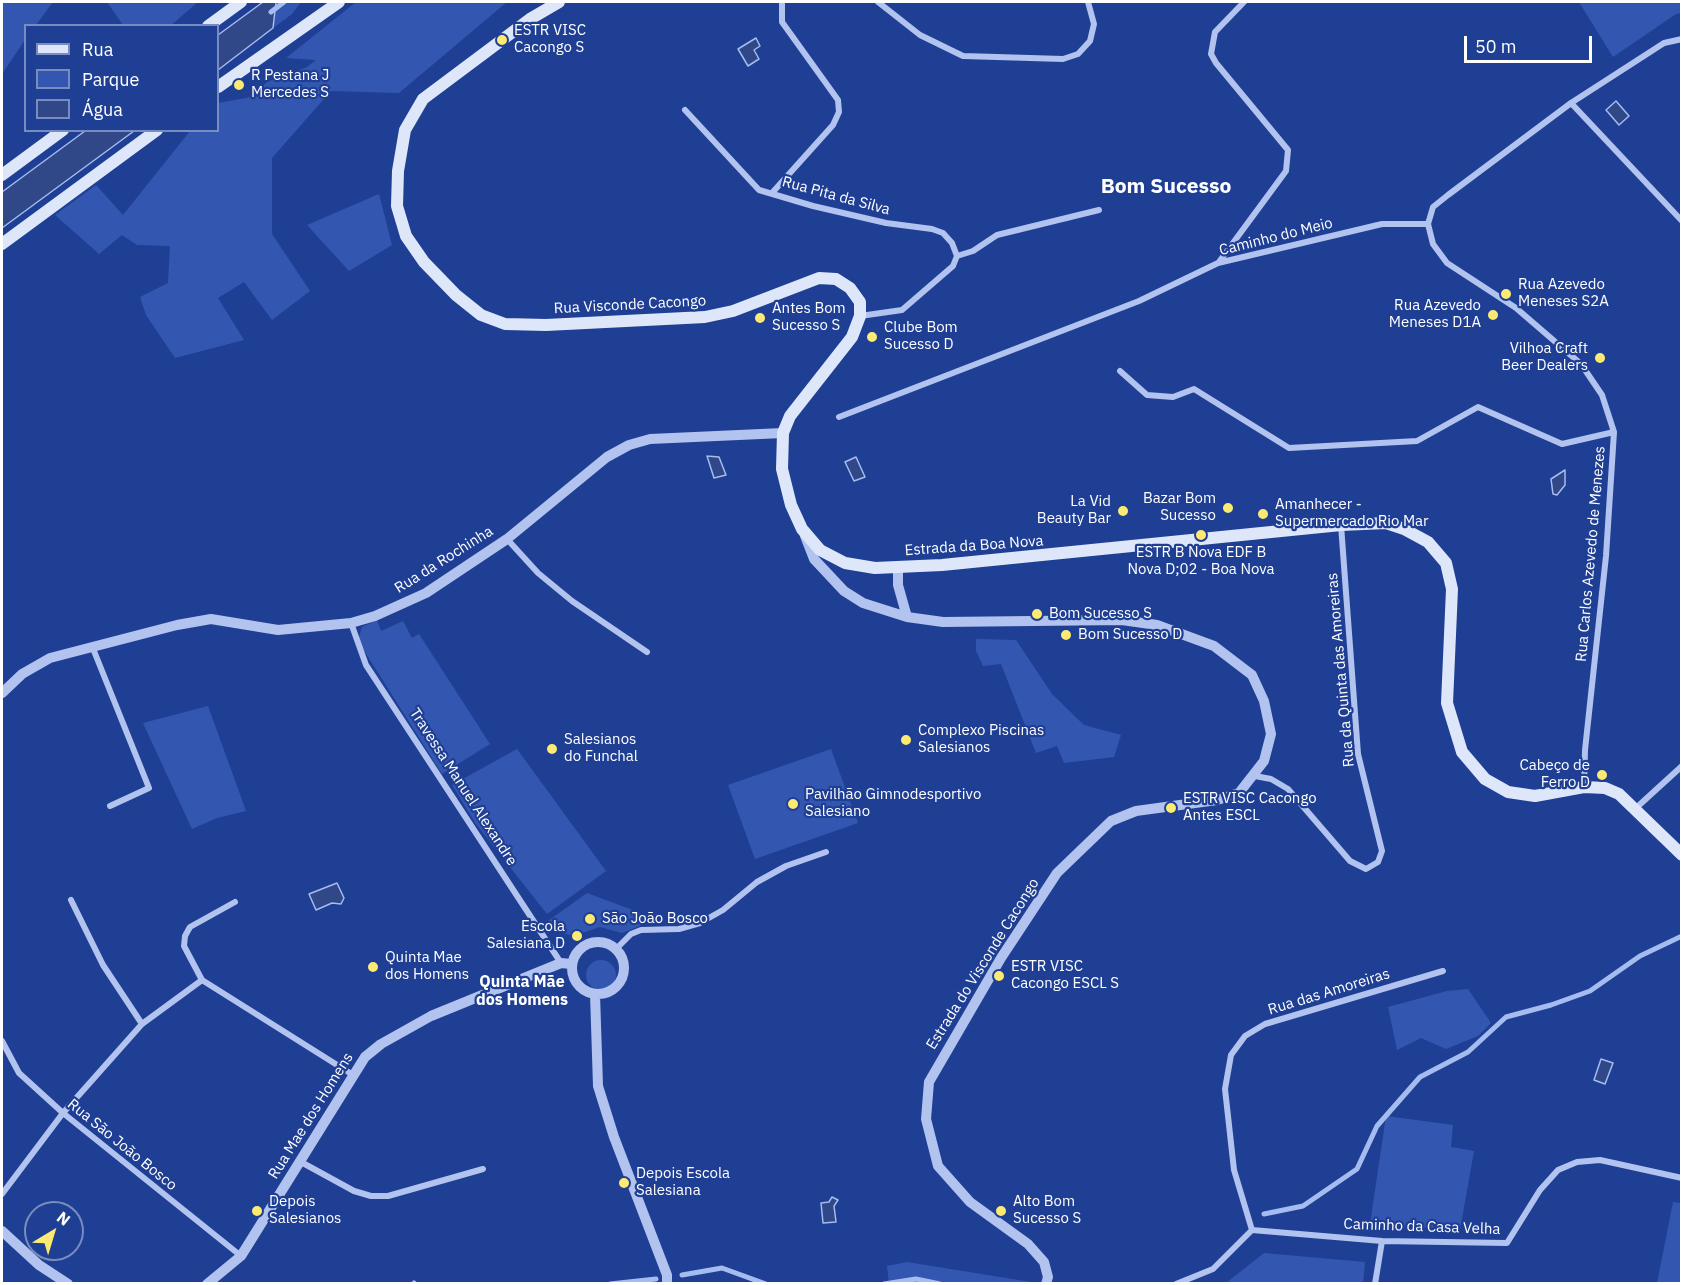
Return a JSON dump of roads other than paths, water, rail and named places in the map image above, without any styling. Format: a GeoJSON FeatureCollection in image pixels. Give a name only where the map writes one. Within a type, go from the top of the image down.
{"type":"FeatureCollection","features":[{"type":"Feature","properties":{"kind":"main road"},"geometry":{"type":"LineString","coordinates":[[210,24],[241,2]]}},
{"type":"Feature","properties":{"kind":"main road"},"geometry":{"type":"LineString","coordinates":[[319,13],[326,2]]}},
{"type":"Feature","properties":{"kind":"main road"},"geometry":{"type":"LineString","coordinates":[[219,86],[319,13],[339,2]]}},
{"type":"Feature","properties":{"kind":"main road","name":"Rua Visconde Cacongo"},"geometry":{"type":"LineString","coordinates":[[559,2],[530,19],[423,99],[405,130],[398,171],[397,206],[406,236],[424,262],[456,295],[481,315],[505,324],[546,325],[705,317],[733,311],[819,278],[836,279],[850,288],[860,302],[860,316]]}},
{"type":"Feature","properties":{"kind":"main road"},"geometry":{"type":"LineString","coordinates":[[2,175],[60,132]]}},
{"type":"Feature","properties":{"kind":"main road"},"geometry":{"type":"LineString","coordinates":[[2,243],[154,132]]}},
{"type":"Feature","properties":{"kind":"main road"},"geometry":{"type":"LineString","coordinates":[[860,316],[852,336],[790,416],[783,434],[782,469],[791,505],[802,529],[820,550],[845,563],[875,568],[898,567]]}},
{"type":"Feature","properties":{"kind":"main road","name":"Estrada da Boa Nova"},"geometry":{"type":"LineString","coordinates":[[898,567],[954,564],[1341,525],[1386,523],[1404,529],[1428,542],[1446,562],[1452,589],[1447,703],[1462,753],[1485,779],[1508,792],[1535,796],[1584,787],[1612,791],[1636,808],[1682,855]]}},
{"type":"Feature","properties":{"kind":"street","name":"Rua Pita da Silva"},"geometry":{"type":"LineString","coordinates":[[782,2],[782,22],[838,100],[839,112],[833,125],[772,193],[813,206],[937,231],[952,243],[957,256]]}},
{"type":"Feature","properties":{"kind":"street"},"geometry":{"type":"LineString","coordinates":[[878,2],[920,35],[963,56],[1063,59],[1078,54],[1090,41],[1095,24],[1088,2]]}},
{"type":"Feature","properties":{"kind":"street"},"geometry":{"type":"LineString","coordinates":[[1218,263],[1286,171],[1288,150],[1216,63],[1212,54],[1215,32],[1244,2]]}},
{"type":"Feature","properties":{"kind":"street"},"geometry":{"type":"LineString","coordinates":[[1428,224],[1433,207],[1571,104],[1656,48],[1682,39]]}},
{"type":"Feature","properties":{"kind":"street"},"geometry":{"type":"LineString","coordinates":[[1571,104],[1682,220]]}},
{"type":"Feature","properties":{"kind":"street"},"geometry":{"type":"LineString","coordinates":[[685,110],[759,190],[772,193]]}},
{"type":"Feature","properties":{"kind":"street"},"geometry":{"type":"LineString","coordinates":[[860,316],[902,310],[939,280],[953,266],[957,256],[973,251],[998,235],[1099,210]]}},
{"type":"Feature","properties":{"kind":"street","name":"Caminho do Meio"},"geometry":{"type":"LineString","coordinates":[[839,417],[1139,301],[1218,263],[1382,224],[1428,224]]}},
{"type":"Feature","properties":{"kind":"street","name":"Rua Carlos Azevedo de Menezes"},"geometry":{"type":"LineString","coordinates":[[1428,224],[1433,244],[1447,263],[1516,308],[1581,364],[1602,395],[1614,432],[1606,556],[1585,750],[1584,787]]}},
{"type":"Feature","properties":{"kind":"street"},"geometry":{"type":"LineString","coordinates":[[1120,371],[1147,395],[1173,397],[1194,389],[1289,448],[1418,441],[1478,407],[1562,444],[1614,432]]}},
{"type":"Feature","properties":{"kind":"street","name":"Rua da Rochinha"},"geometry":{"type":"LineString","coordinates":[[2,693],[21,674],[50,658],[92,645],[211,619],[278,630],[351,623],[375,616],[426,593],[507,539],[607,457],[629,445],[651,440],[783,434]]}},
{"type":"Feature","properties":{"kind":"street","name":"Rua da Quinta das Amoreiras"},"geometry":{"type":"LineString","coordinates":[[1255,776],[1271,779],[1288,789],[1350,861],[1366,869],[1378,862],[1382,851],[1358,754],[1341,525]]}},
{"type":"Feature","properties":{"kind":"street","name":"Estrada do Visconde Cacongo"},"geometry":{"type":"LineString","coordinates":[[802,529],[814,559],[844,591],[863,603],[908,617],[943,622],[1122,620],[1157,625],[1214,646],[1252,675],[1264,701],[1271,734],[1264,761],[1255,776],[1239,793],[1136,811],[1111,821],[1057,873],[1001,958],[929,1082],[926,1119],[938,1166],[970,1202],[1028,1244],[1044,1262],[1048,1277],[1046,1284]]}},
{"type":"Feature","properties":{"kind":"street"},"geometry":{"type":"LineString","coordinates":[[507,539],[547,580],[647,652]]}},
{"type":"Feature","properties":{"kind":"street"},"geometry":{"type":"LineString","coordinates":[[898,567],[898,585],[908,617]]}},
{"type":"Feature","properties":{"kind":"street","name":"Travessa Manuel Alexandre"},"geometry":{"type":"LineString","coordinates":[[351,623],[366,666],[566,963]]}},
{"type":"Feature","properties":{"kind":"street"},"geometry":{"type":"LineString","coordinates":[[92,645],[149,788],[110,806]]}},
{"type":"Feature","properties":{"kind":"street"},"geometry":{"type":"LineString","coordinates":[[1636,808],[1682,766]]}},
{"type":"Feature","properties":{"kind":"street"},"geometry":{"type":"LineString","coordinates":[[616,949],[631,934],[641,930],[679,929],[700,922],[723,910],[757,882],[786,866],[826,852]]}},
{"type":"Feature","properties":{"kind":"street"},"geometry":{"type":"LineString","coordinates":[[71,900],[103,964],[142,1024]]}},
{"type":"Feature","properties":{"kind":"street"},"geometry":{"type":"LineString","coordinates":[[235,902],[190,927],[185,936],[183,946],[202,980],[353,1075]]}},
{"type":"Feature","properties":{"kind":"street"},"geometry":{"type":"LineString","coordinates":[[589,942],[603,942],[616,949],[622,958],[624,969],[622,979],[615,988],[606,993],[595,994],[582,989],[573,978],[566,963],[589,942]]}},
{"type":"Feature","properties":{"kind":"street","name":"Rua Mae dos Homens"},"geometry":{"type":"LineString","coordinates":[[207,1284],[241,1256],[365,1058],[381,1044],[431,1016],[566,963]]}},
{"type":"Feature","properties":{"kind":"street","name":"Rua das Amoreiras"},"geometry":{"type":"LineString","coordinates":[[1252,1230],[1234,1170],[1225,1089],[1231,1055],[1245,1036],[1265,1024],[1443,971]]}},
{"type":"Feature","properties":{"kind":"street"},"geometry":{"type":"LineString","coordinates":[[2,1194],[63,1113],[142,1024],[202,980]]}},
{"type":"Feature","properties":{"kind":"street"},"geometry":{"type":"LineString","coordinates":[[595,994],[598,1086],[614,1137],[667,1275],[667,1284]]}},
{"type":"Feature","properties":{"kind":"street","name":"Rua São João Bosco"},"geometry":{"type":"LineString","coordinates":[[2,1041],[19,1073],[63,1113],[241,1256]]}},
{"type":"Feature","properties":{"kind":"street","name":"Caminho da Casa Velha"},"geometry":{"type":"LineString","coordinates":[[1252,1230],[1382,1241],[1507,1243],[1540,1190],[1558,1170],[1577,1161],[1600,1160],[1682,1178]]}},
{"type":"Feature","properties":{"kind":"street"},"geometry":{"type":"LineString","coordinates":[[301,1162],[354,1191],[371,1196],[388,1196],[483,1169]]}},
{"type":"Feature","properties":{"kind":"street"},"geometry":{"type":"LineString","coordinates":[[1176,1284],[1214,1269],[1252,1230]]}},
{"type":"Feature","properties":{"kind":"street"},"geometry":{"type":"LineString","coordinates":[[2,1231],[39,1265],[68,1284]]}},
{"type":"Feature","properties":{"kind":"street"},"geometry":{"type":"LineString","coordinates":[[1375,1284],[1382,1241]]}},
{"type":"Feature","properties":{"kind":"water"},"geometry":{"type":"Polygon","coordinates":[[[263,2],[276,2],[273,28],[219,69],[219,34],[263,2]]]}},
{"type":"Feature","properties":{"kind":"water"},"geometry":{"type":"Polygon","coordinates":[[[756,38],[760,46],[754,50],[759,59],[748,66],[738,49],[756,38]]]}},
{"type":"Feature","properties":{"kind":"water"},"geometry":{"type":"Polygon","coordinates":[[[1616,101],[1629,116],[1619,125],[1606,110],[1616,101]]]}},
{"type":"Feature","properties":{"kind":"water"},"geometry":{"type":"Polygon","coordinates":[[[84,132],[133,132],[2,228],[2,192],[84,132]]]}},
{"type":"Feature","properties":{"kind":"water"},"geometry":{"type":"Polygon","coordinates":[[[707,456],[719,457],[726,475],[714,478],[707,456]]]}},
{"type":"Feature","properties":{"kind":"water"},"geometry":{"type":"Polygon","coordinates":[[[856,457],[865,477],[854,481],[845,462],[856,457]]]}},
{"type":"Feature","properties":{"kind":"water"},"geometry":{"type":"Polygon","coordinates":[[[1565,470],[1565,485],[1557,495],[1553,494],[1551,479],[1565,470]]]}},
{"type":"Feature","properties":{"kind":"water"},"geometry":{"type":"Polygon","coordinates":[[[337,883],[344,898],[341,904],[332,903],[316,910],[309,894],[337,883]]]}},
{"type":"Feature","properties":{"kind":"water"},"geometry":{"type":"Polygon","coordinates":[[[1601,1059],[1613,1063],[1605,1084],[1594,1080],[1601,1059]]]}},
{"type":"Feature","properties":{"kind":"water"},"geometry":{"type":"Polygon","coordinates":[[[832,1197],[838,1200],[834,1206],[836,1222],[823,1223],[821,1203],[829,1202],[832,1197]]]}},
{"type":"Feature","properties":{"kind":"waterway"},"geometry":{"type":"LineString","coordinates":[[271,12],[284,2]]}},
{"type":"Feature","properties":{"kind":"waterway"},"geometry":{"type":"LineString","coordinates":[[1264,1214],[1303,1206],[1357,1169],[1377,1126],[1420,1077],[1468,1052],[1506,1017],[1551,1005],[1590,991],[1640,956],[1682,936]]}},
{"type":"Feature","properties":{"kind":"waterway"},"geometry":{"type":"LineString","coordinates":[[682,1275],[722,1268],[766,1284]]}},
{"type":"Feature","properties":{"kind":"waterway"},"geometry":{"type":"LineString","coordinates":[[610,1284],[656,1279]]}},
{"type":"Feature","properties":{"kind":"waterway"},"geometry":{"type":"LineString","coordinates":[[884,1284],[916,1279],[940,1284]]}},
{"type":"Feature","properties":{"kind":"place","name":"ESTR VISC Cacongo S"},"geometry":{"type":"Point","coordinates":[502,40]}},
{"type":"Feature","properties":{"kind":"place","name":"R Pestana J Mercedes S"},"geometry":{"type":"Point","coordinates":[239,85]}},
{"type":"Feature","properties":{"kind":"place","name":"Rua Azevedo Meneses S2A"},"geometry":{"type":"Point","coordinates":[1506,294]}},
{"type":"Feature","properties":{"kind":"place","name":"Rua Azevedo Meneses D1A"},"geometry":{"type":"Point","coordinates":[1493,315]}},
{"type":"Feature","properties":{"kind":"place","name":"Antes Bom Sucesso S"},"geometry":{"type":"Point","coordinates":[760,318]}},
{"type":"Feature","properties":{"kind":"place","name":"Clube Bom Sucesso D"},"geometry":{"type":"Point","coordinates":[872,337]}},
{"type":"Feature","properties":{"kind":"place","name":"Vilhoa Craft Beer Dealers"},"geometry":{"type":"Point","coordinates":[1600,358]}},
{"type":"Feature","properties":{"kind":"place","name":"Bazar Bom Sucesso"},"geometry":{"type":"Point","coordinates":[1228,508]}},
{"type":"Feature","properties":{"kind":"place","name":"La Vid Beauty Bar"},"geometry":{"type":"Point","coordinates":[1123,511]}},
{"type":"Feature","properties":{"kind":"place","name":"Amanhecer - Supermercado Rio Mar"},"geometry":{"type":"Point","coordinates":[1263,514]}},
{"type":"Feature","properties":{"kind":"place","name":"ESTR B Nova EDF B Nova D;02 - Boa Nova"},"geometry":{"type":"Point","coordinates":[1201,535]}},
{"type":"Feature","properties":{"kind":"place","name":"Bom Sucesso S"},"geometry":{"type":"Point","coordinates":[1037,614]}},
{"type":"Feature","properties":{"kind":"place","name":"Bom Sucesso D"},"geometry":{"type":"Point","coordinates":[1066,635]}},
{"type":"Feature","properties":{"kind":"place","name":"Complexo Piscinas Salesianos"},"geometry":{"type":"Point","coordinates":[906,740]}},
{"type":"Feature","properties":{"kind":"place","name":"Salesianos do Funchal"},"geometry":{"type":"Point","coordinates":[552,749]}},
{"type":"Feature","properties":{"kind":"place","name":"Cabeço de Ferro D"},"geometry":{"type":"Point","coordinates":[1602,775]}},
{"type":"Feature","properties":{"kind":"place","name":"Pavilhão Gimnodesportivo Salesiano"},"geometry":{"type":"Point","coordinates":[793,804]}},
{"type":"Feature","properties":{"kind":"place","name":"ESTR VISC Cacongo Antes ESCL"},"geometry":{"type":"Point","coordinates":[1171,808]}},
{"type":"Feature","properties":{"kind":"place","name":"São João Bosco"},"geometry":{"type":"Point","coordinates":[590,919]}},
{"type":"Feature","properties":{"kind":"place","name":"Escola Salesiana D"},"geometry":{"type":"Point","coordinates":[577,936]}},
{"type":"Feature","properties":{"kind":"place","name":"Quinta Mae dos Homens"},"geometry":{"type":"Point","coordinates":[373,967]}},
{"type":"Feature","properties":{"kind":"place","name":"ESTR VISC Cacongo ESCL S"},"geometry":{"type":"Point","coordinates":[999,976]}},
{"type":"Feature","properties":{"kind":"place","name":"Depois Escola Salesiana"},"geometry":{"type":"Point","coordinates":[624,1183]}},
{"type":"Feature","properties":{"kind":"place","name":"Depois Salesianos"},"geometry":{"type":"Point","coordinates":[257,1211]}},
{"type":"Feature","properties":{"kind":"place","name":"Alto Bom Sucesso S"},"geometry":{"type":"Point","coordinates":[1001,1211]}},
{"type":"Feature","properties":{"kind":"district","name":"Bom Sucesso"},"geometry":{"type":"Point","coordinates":[1166,187]}},
{"type":"Feature","properties":{"kind":"district","name":"Quinta Mãe dos Homens"},"geometry":{"type":"Point","coordinates":[522,991]}}]}
